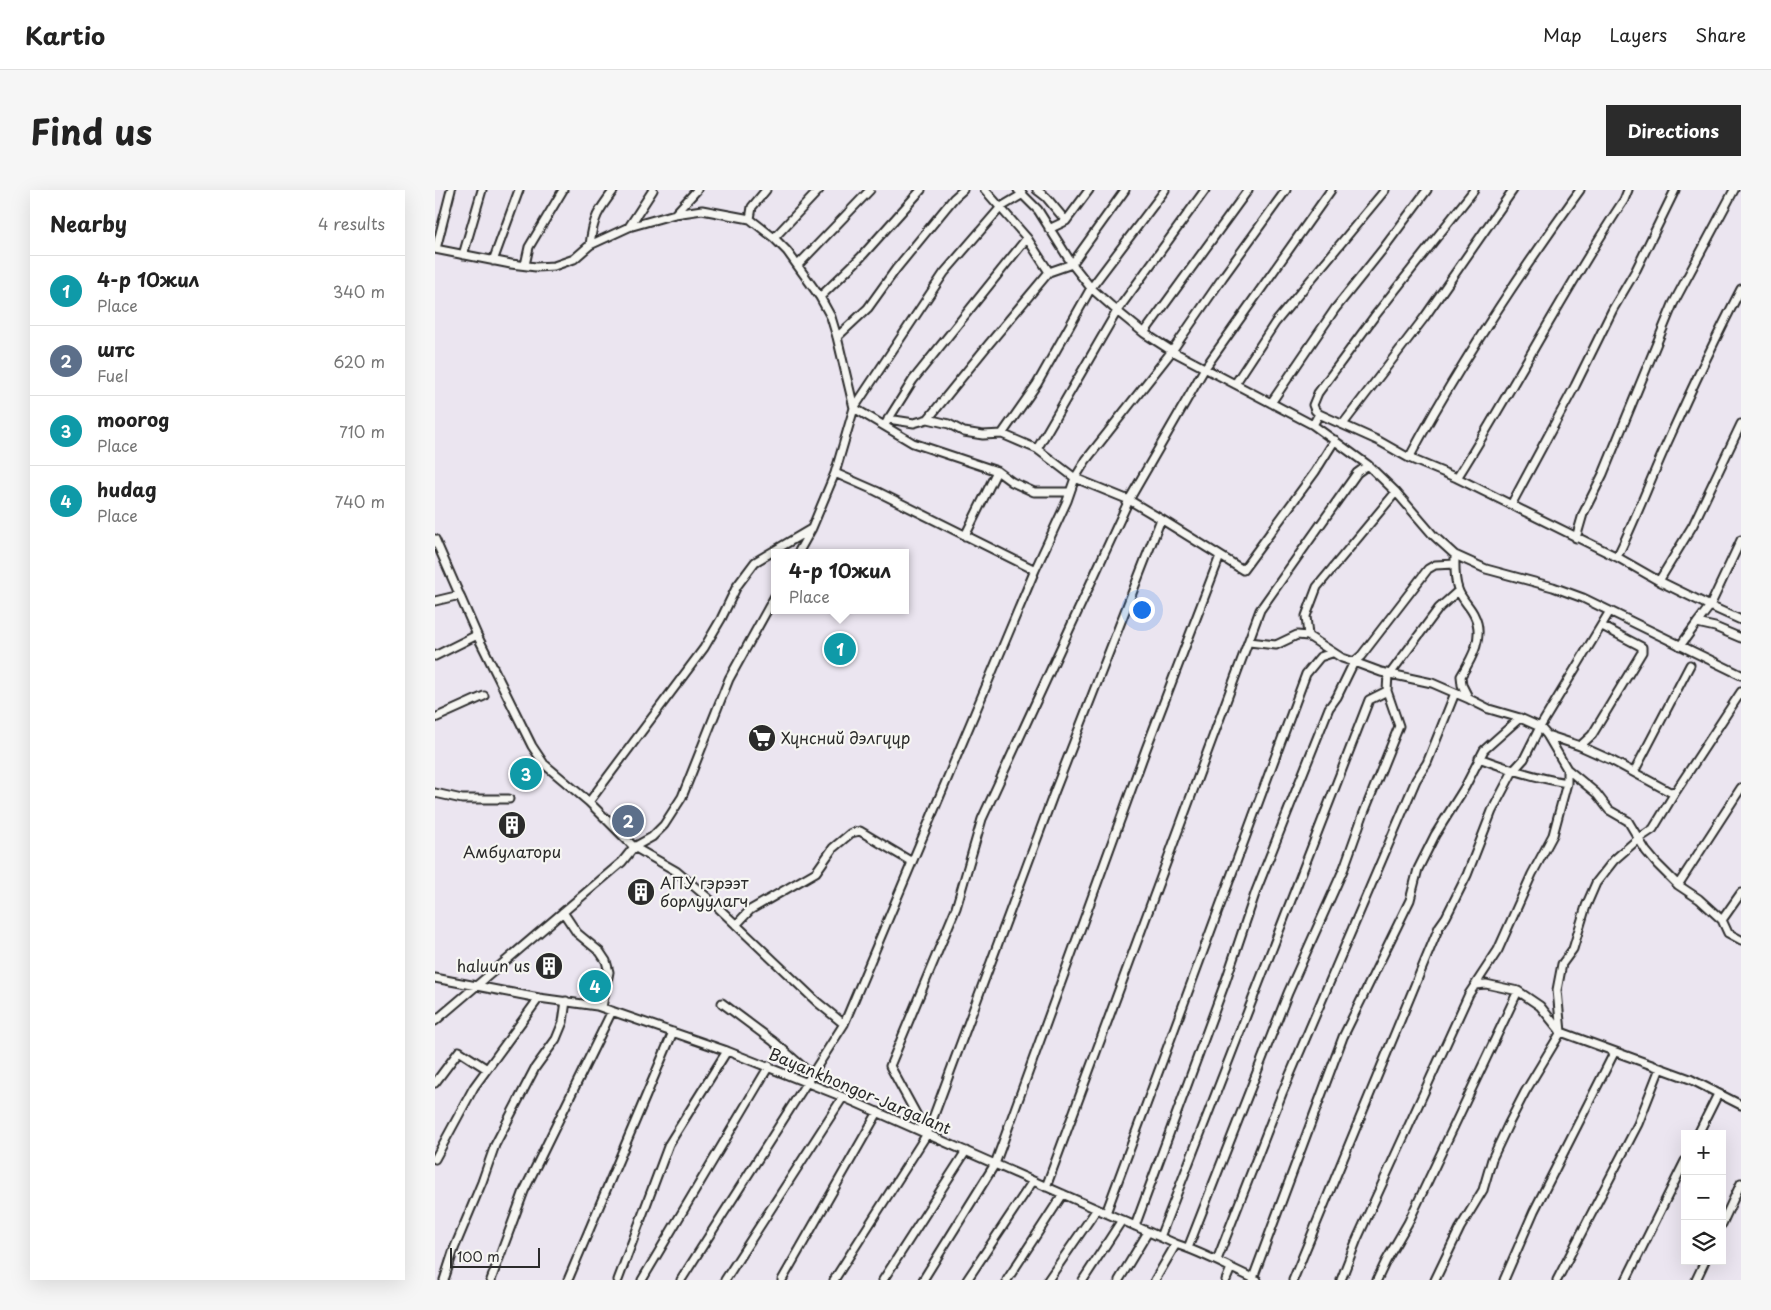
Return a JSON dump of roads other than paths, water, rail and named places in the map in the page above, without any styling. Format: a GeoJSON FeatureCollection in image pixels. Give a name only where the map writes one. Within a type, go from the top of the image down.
{"type":"FeatureCollection","features":[{"type":"Feature","properties":{"kind":"street"},"geometry":{"type":"LineString","coordinates":[[451,190],[435,249],[493,261],[536,267],[554,266],[574,259],[590,245],[629,227],[675,214],[702,210],[750,219],[774,238],[798,265],[820,297],[831,318],[837,336],[854,408]]}},
{"type":"Feature","properties":{"kind":"street"},"geometry":{"type":"LineString","coordinates":[[463,255],[482,190]]}},
{"type":"Feature","properties":{"kind":"street"},"geometry":{"type":"LineString","coordinates":[[493,261],[519,190]]}},
{"type":"Feature","properties":{"kind":"street"},"geometry":{"type":"LineString","coordinates":[[525,265],[529,246],[563,190]]}},
{"type":"Feature","properties":{"kind":"street"},"geometry":{"type":"LineString","coordinates":[[590,245],[592,225],[595,217],[614,190]]}},
{"type":"Feature","properties":{"kind":"street"},"geometry":{"type":"LineString","coordinates":[[629,227],[653,190]]}},
{"type":"Feature","properties":{"kind":"street"},"geometry":{"type":"LineString","coordinates":[[675,214],[697,190]]}},
{"type":"Feature","properties":{"kind":"street"},"geometry":{"type":"LineString","coordinates":[[750,219],[752,207],[766,190]]}},
{"type":"Feature","properties":{"kind":"street"},"geometry":{"type":"LineString","coordinates":[[774,238],[819,190]]}},
{"type":"Feature","properties":{"kind":"street"},"geometry":{"type":"LineString","coordinates":[[798,265],[870,190]]}},
{"type":"Feature","properties":{"kind":"street"},"geometry":{"type":"LineString","coordinates":[[820,297],[861,257],[921,190]]}},
{"type":"Feature","properties":{"kind":"street"},"geometry":{"type":"LineString","coordinates":[[837,336],[869,308],[896,269],[954,198],[963,190]]}},
{"type":"Feature","properties":{"kind":"street"},"geometry":{"type":"LineString","coordinates":[[985,190],[1001,206],[1027,238],[1049,272]]}},
{"type":"Feature","properties":{"kind":"street"},"geometry":{"type":"LineString","coordinates":[[1037,190],[1046,197],[1066,221]]}},
{"type":"Feature","properties":{"kind":"street"},"geometry":{"type":"LineString","coordinates":[[1046,197],[1051,190]]}},
{"type":"Feature","properties":{"kind":"street"},"geometry":{"type":"LineString","coordinates":[[1049,229],[1066,221],[1089,190]]}},
{"type":"Feature","properties":{"kind":"street"},"geometry":{"type":"LineString","coordinates":[[929,419],[1049,272],[1072,264],[1125,190]]}},
{"type":"Feature","properties":{"kind":"street"},"geometry":{"type":"LineString","coordinates":[[1002,434],[1037,384],[1091,288],[1165,190]]}},
{"type":"Feature","properties":{"kind":"street"},"geometry":{"type":"LineString","coordinates":[[1037,449],[1117,311],[1205,190]]}},
{"type":"Feature","properties":{"kind":"street"},"geometry":{"type":"LineString","coordinates":[[1144,333],[1248,190]]}},
{"type":"Feature","properties":{"kind":"street"},"geometry":{"type":"LineString","coordinates":[[681,1280],[844,1024],[870,967],[912,862],[1075,478],[1086,460],[1172,351],[1286,190]]}},
{"type":"Feature","properties":{"kind":"street"},"geometry":{"type":"LineString","coordinates":[[927,1134],[890,1066],[955,908],[982,819],[1129,500],[1205,368],[1331,190]]}},
{"type":"Feature","properties":{"kind":"street"},"geometry":{"type":"LineString","coordinates":[[1235,384],[1275,323],[1385,190]]}},
{"type":"Feature","properties":{"kind":"street"},"geometry":{"type":"LineString","coordinates":[[1271,403],[1335,309],[1427,190]]}},
{"type":"Feature","properties":{"kind":"street"},"geometry":{"type":"LineString","coordinates":[[1474,190],[1374,317],[1319,393],[1313,405],[1315,410],[1319,414],[1343,424],[1409,458],[1457,478],[1617,557],[1659,581],[1741,620]]}},
{"type":"Feature","properties":{"kind":"street"},"geometry":{"type":"LineString","coordinates":[[1343,424],[1424,318],[1513,190]]}},
{"type":"Feature","properties":{"kind":"street"},"geometry":{"type":"LineString","coordinates":[[1409,458],[1470,354],[1532,256],[1580,190]]}},
{"type":"Feature","properties":{"kind":"street"},"geometry":{"type":"LineString","coordinates":[[1457,478],[1490,425],[1587,257],[1624,200],[1628,190]]}},
{"type":"Feature","properties":{"kind":"street"},"geometry":{"type":"LineString","coordinates":[[1511,505],[1575,386],[1613,309],[1636,270],[1675,190]]}},
{"type":"Feature","properties":{"kind":"street"},"geometry":{"type":"LineString","coordinates":[[1576,538],[1583,514],[1603,474],[1673,304],[1734,190]]}},
{"type":"Feature","properties":{"kind":"street"},"geometry":{"type":"LineString","coordinates":[[800,549],[812,528],[835,473],[854,408],[944,273],[1001,206],[1021,192],[1038,210],[1072,264],[1091,288],[1117,311],[1144,333],[1172,351],[1271,403],[1335,440],[1368,465],[1396,492],[1433,535],[1455,555],[1486,570],[1553,587],[1583,598],[1741,675]]}},
{"type":"Feature","properties":{"kind":"street"},"geometry":{"type":"LineString","coordinates":[[886,422],[913,380],[1027,238]]}},
{"type":"Feature","properties":{"kind":"street"},"geometry":{"type":"LineString","coordinates":[[1617,557],[1636,519],[1667,442],[1741,289]]}},
{"type":"Feature","properties":{"kind":"street"},"geometry":{"type":"LineString","coordinates":[[854,408],[886,422],[913,443],[997,471],[1013,482],[1034,492],[1070,492]]}},
{"type":"Feature","properties":{"kind":"street"},"geometry":{"type":"LineString","coordinates":[[1313,426],[1319,414]]}},
{"type":"Feature","properties":{"kind":"street"},"geometry":{"type":"LineString","coordinates":[[886,422],[914,423],[929,419],[949,424],[964,432],[983,435],[1002,434],[1037,449],[1075,478],[1129,500],[1243,570],[1315,472],[1335,440]]}},
{"type":"Feature","properties":{"kind":"street"},"geometry":{"type":"LineString","coordinates":[[1659,581],[1693,525],[1741,424]]}},
{"type":"Feature","properties":{"kind":"street"},"geometry":{"type":"LineString","coordinates":[[1046,1186],[1261,610],[1357,474],[1368,465]]}},
{"type":"Feature","properties":{"kind":"street"},"geometry":{"type":"LineString","coordinates":[[965,536],[997,471]]}},
{"type":"Feature","properties":{"kind":"street"},"geometry":{"type":"LineString","coordinates":[[835,473],[876,491],[1035,570]]}},
{"type":"Feature","properties":{"kind":"street"},"geometry":{"type":"LineString","coordinates":[[1308,636],[1306,616],[1317,587],[1396,492]]}},
{"type":"Feature","properties":{"kind":"street"},"geometry":{"type":"LineString","coordinates":[[834,1280],[927,1134],[1054,793],[1161,519]]}},
{"type":"Feature","properties":{"kind":"street"},"geometry":{"type":"LineString","coordinates":[[777,549],[812,528]]}},
{"type":"Feature","properties":{"kind":"street"},"geometry":{"type":"LineString","coordinates":[[435,538],[477,635],[531,746],[544,764],[589,802],[634,847],[676,871],[817,1002],[844,1024]]}},
{"type":"Feature","properties":{"kind":"street"},"geometry":{"type":"LineString","coordinates":[[1680,646],[1710,606],[1741,540]]}},
{"type":"Feature","properties":{"kind":"street"},"geometry":{"type":"LineString","coordinates":[[589,802],[704,648],[737,586],[755,562],[771,552]]}},
{"type":"Feature","properties":{"kind":"street"},"geometry":{"type":"LineString","coordinates":[[1455,555],[1454,574],[1458,591],[1475,616],[1479,636],[1471,659],[1461,676],[1462,684],[1469,699]]}},
{"type":"Feature","properties":{"kind":"street"},"geometry":{"type":"LineString","coordinates":[[923,1280],[995,1164],[1143,757],[1220,556]]}},
{"type":"Feature","properties":{"kind":"street"},"geometry":{"type":"LineString","coordinates":[[1135,1226],[1282,826],[1329,708],[1337,697],[1354,662],[1361,656],[1428,569],[1435,565],[1455,564]]}},
{"type":"Feature","properties":{"kind":"street"},"geometry":{"type":"LineString","coordinates":[[1188,1248],[1289,993],[1344,868],[1399,726],[1387,691],[1389,674],[1439,608],[1458,591]]}},
{"type":"Feature","properties":{"kind":"street"},"geometry":{"type":"LineString","coordinates":[[435,601],[460,595]]}},
{"type":"Feature","properties":{"kind":"street"},"geometry":{"type":"LineString","coordinates":[[435,1021],[622,862],[634,847],[652,837],[664,825],[682,797],[729,679],[771,603]]}},
{"type":"Feature","properties":{"kind":"street"},"geometry":{"type":"LineString","coordinates":[[1293,1280],[1439,927],[1467,875],[1492,811],[1513,771],[1524,759],[1540,728],[1610,611]]}},
{"type":"Feature","properties":{"kind":"street"},"geometry":{"type":"LineString","coordinates":[[1697,623],[1715,627],[1741,638]]}},
{"type":"Feature","properties":{"kind":"street"},"geometry":{"type":"LineString","coordinates":[[1579,746],[1592,735],[1642,652],[1642,647],[1635,642],[1601,626]]}},
{"type":"Feature","properties":{"kind":"street"},"geometry":{"type":"LineString","coordinates":[[435,656],[477,635]]}},
{"type":"Feature","properties":{"kind":"street"},"geometry":{"type":"LineString","coordinates":[[1249,642],[1275,645],[1297,635],[1308,636],[1342,658],[1389,674],[1432,683],[1489,709],[1520,718],[1540,728],[1547,735],[1567,769],[1596,793],[1609,810],[1627,821],[1651,857],[1678,886],[1699,899],[1722,920],[1729,933],[1741,940]]}},
{"type":"Feature","properties":{"kind":"street"},"geometry":{"type":"LineString","coordinates":[[1107,1213],[1306,674],[1320,657],[1332,652]]}},
{"type":"Feature","properties":{"kind":"street"},"geometry":{"type":"LineString","coordinates":[[1634,772],[1690,665]]}},
{"type":"Feature","properties":{"kind":"street"},"geometry":{"type":"LineString","coordinates":[[1160,1237],[1369,700],[1387,691]]}},
{"type":"Feature","properties":{"kind":"street"},"geometry":{"type":"LineString","coordinates":[[1435,1280],[1461,1228],[1483,1190],[1491,1159],[1508,1125],[1525,1092],[1561,1032],[1557,990],[1562,964],[1573,949],[1586,906],[1596,883],[1614,860],[1638,839],[1653,830],[1741,692]]}},
{"type":"Feature","properties":{"kind":"street"},"geometry":{"type":"LineString","coordinates":[[1217,1260],[1283,1091],[1416,780],[1427,763],[1455,693]]}},
{"type":"Feature","properties":{"kind":"street"},"geometry":{"type":"LineString","coordinates":[[435,718],[484,696]]}},
{"type":"Feature","properties":{"kind":"street"},"geometry":{"type":"LineString","coordinates":[[1255,1279],[1343,1037],[1410,900],[1418,869],[1435,835],[1465,787],[1484,750],[1520,718]]}},
{"type":"Feature","properties":{"kind":"street"},"geometry":{"type":"LineString","coordinates":[[1547,735],[1609,759],[1670,792],[1676,792]]}},
{"type":"Feature","properties":{"kind":"street"},"geometry":{"type":"LineString","coordinates":[[1479,758],[1513,771],[1542,779],[1567,783]]}},
{"type":"Feature","properties":{"kind":"street"},"geometry":{"type":"LineString","coordinates":[[1341,1280],[1357,1239],[1469,994],[1498,950],[1532,874],[1553,835],[1567,783],[1567,769]]}},
{"type":"Feature","properties":{"kind":"street"},"geometry":{"type":"LineString","coordinates":[[1678,886],[1741,788]]}},
{"type":"Feature","properties":{"kind":"street"},"geometry":{"type":"LineString","coordinates":[[435,793],[462,799],[509,799]]}},
{"type":"Feature","properties":{"kind":"street"},"geometry":{"type":"LineString","coordinates":[[736,925],[750,910],[816,872],[833,848],[851,833],[860,831],[912,862]]}},
{"type":"Feature","properties":{"kind":"street"},"geometry":{"type":"LineString","coordinates":[[1722,920],[1741,893]]}},
{"type":"Feature","properties":{"kind":"street"},"geometry":{"type":"LineString","coordinates":[[563,912],[577,933],[600,952],[606,961],[609,972],[602,1007]]}},
{"type":"Feature","properties":{"kind":"street","name":"Bayankhongor-Jargalant"},"geometry":{"type":"LineString","coordinates":[[435,978],[539,998],[602,1007],[769,1066],[843,1096],[1148,1232],[1217,1260],[1255,1279]]}},
{"type":"Feature","properties":{"kind":"street"},"geometry":{"type":"LineString","coordinates":[[1475,985],[1486,984],[1518,991],[1540,1006],[1561,1032],[1614,1053],[1640,1060],[1690,1079],[1741,1105]]}},
{"type":"Feature","properties":{"kind":"street"},"geometry":{"type":"LineString","coordinates":[[1377,1280],[1408,1223],[1518,991]]}},
{"type":"Feature","properties":{"kind":"street"},"geometry":{"type":"LineString","coordinates":[[435,1159],[474,1087],[539,998]]}},
{"type":"Feature","properties":{"kind":"street"},"geometry":{"type":"LineString","coordinates":[[444,1280],[454,1249],[495,1145],[535,1068],[556,1039],[563,1022],[566,1002]]}},
{"type":"Feature","properties":{"kind":"street"},"geometry":{"type":"LineString","coordinates":[[722,1003],[773,1041],[812,1075]]}},
{"type":"Feature","properties":{"kind":"street"},"geometry":{"type":"LineString","coordinates":[[491,1280],[524,1191],[612,1011]]}},
{"type":"Feature","properties":{"kind":"street"},"geometry":{"type":"LineString","coordinates":[[568,1280],[673,1032]]}},
{"type":"Feature","properties":{"kind":"street"},"geometry":{"type":"LineString","coordinates":[[435,1083],[459,1051],[487,1068]]}},
{"type":"Feature","properties":{"kind":"street"},"geometry":{"type":"LineString","coordinates":[[618,1280],[669,1144],[727,1051]]}},
{"type":"Feature","properties":{"kind":"street"},"geometry":{"type":"LineString","coordinates":[[1504,1280],[1534,1211],[1614,1053]]}},
{"type":"Feature","properties":{"kind":"street"},"geometry":{"type":"LineString","coordinates":[[642,1280],[769,1066]]}},
{"type":"Feature","properties":{"kind":"street"},"geometry":{"type":"LineString","coordinates":[[1557,1280],[1638,1124],[1660,1068]]}},
{"type":"Feature","properties":{"kind":"street"},"geometry":{"type":"LineString","coordinates":[[1700,1130],[1718,1094]]}},
{"type":"Feature","properties":{"kind":"street"},"geometry":{"type":"LineString","coordinates":[[725,1280],[843,1096]]}},
{"type":"Feature","properties":{"kind":"street"},"geometry":{"type":"LineString","coordinates":[[782,1280],[878,1112]]}},
{"type":"Feature","properties":{"kind":"street"},"geometry":{"type":"LineString","coordinates":[[883,1280],[966,1151]]}},
{"type":"Feature","properties":{"kind":"street"},"geometry":{"type":"LineString","coordinates":[[1626,1280],[1681,1169]]}},
{"type":"Feature","properties":{"kind":"street"},"geometry":{"type":"LineString","coordinates":[[967,1280],[1033,1181]]}},
{"type":"Feature","properties":{"kind":"street"},"geometry":{"type":"LineString","coordinates":[[1724,1220],[1741,1183]]}},
{"type":"Feature","properties":{"kind":"street"},"geometry":{"type":"LineString","coordinates":[[1007,1280],[1063,1194]]}},
{"type":"Feature","properties":{"kind":"street"},"geometry":{"type":"LineString","coordinates":[[1048,1280],[1097,1209]]}},
{"type":"Feature","properties":{"kind":"street"},"geometry":{"type":"LineString","coordinates":[[1083,1280],[1122,1220]]}},
{"type":"Feature","properties":{"kind":"street"},"geometry":{"type":"LineString","coordinates":[[1119,1280],[1148,1232]]}},
{"type":"Feature","properties":{"kind":"street"},"geometry":{"type":"LineString","coordinates":[[1155,1280],[1176,1244]]}},
{"type":"Feature","properties":{"kind":"street"},"geometry":{"type":"LineString","coordinates":[[1696,1280],[1703,1265]]}},
{"type":"Feature","properties":{"kind":"street"},"geometry":{"type":"LineString","coordinates":[[1226,1280],[1231,1268]]}},
{"type":"Feature","properties":{"kind":"place","name":"4-р 10жил"},"geometry":{"type":"Point","coordinates":[840,649]}},
{"type":"Feature","properties":{"kind":"place","name":"Хүнсний дэлгүүр"},"geometry":{"type":"Point","coordinates":[762,738]}},
{"type":"Feature","properties":{"kind":"place","name":"moorog"},"geometry":{"type":"Point","coordinates":[526,774]}},
{"type":"Feature","properties":{"kind":"place","name":"штс"},"geometry":{"type":"Point","coordinates":[628,821]}},
{"type":"Feature","properties":{"kind":"place","name":"Амбулатори"},"geometry":{"type":"Point","coordinates":[512,825]}},
{"type":"Feature","properties":{"kind":"place","name":"АПУ гэрээт борлуулагч"},"geometry":{"type":"Point","coordinates":[641,892]}},
{"type":"Feature","properties":{"kind":"place","name":"haluun us"},"geometry":{"type":"Point","coordinates":[549,966]}},
{"type":"Feature","properties":{"kind":"place","name":"hudag"},"geometry":{"type":"Point","coordinates":[595,986]}}]}
